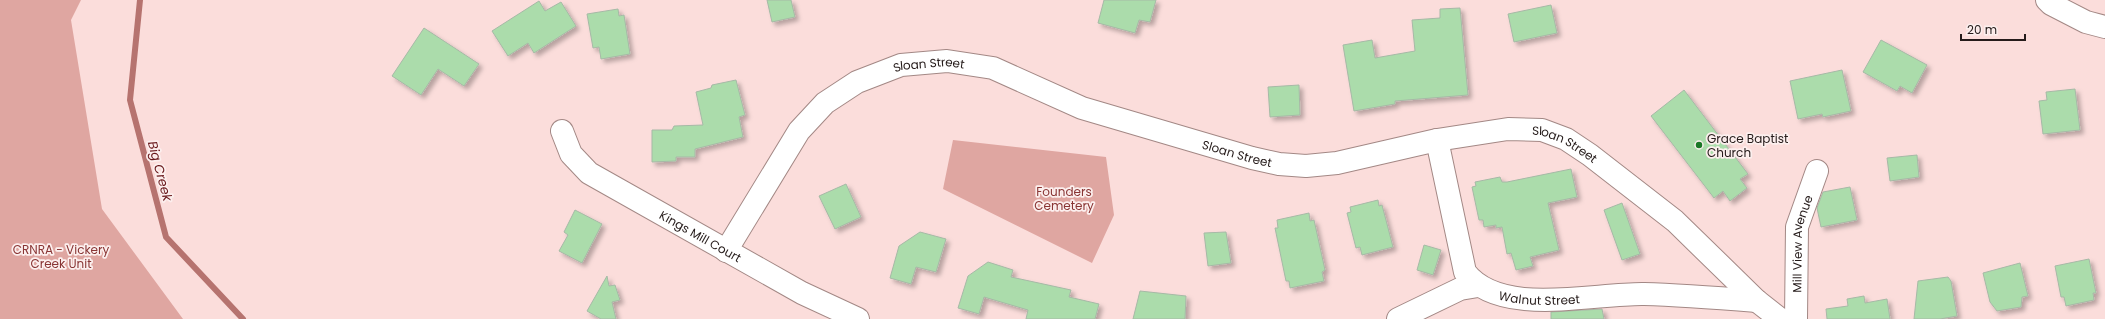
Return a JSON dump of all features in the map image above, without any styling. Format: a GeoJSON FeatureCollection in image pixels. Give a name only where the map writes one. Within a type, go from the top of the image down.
{"type":"FeatureCollection","features":[{"type":"Feature","properties":{"kind":"street"},"geometry":{"type":"LineString","coordinates":[[2047,0],[2051,4],[2086,22],[2105,27]]}},
{"type":"Feature","properties":{"kind":"street","name":"Sloan Street"},"geometry":{"type":"LineString","coordinates":[[726,251],[799,131],[825,103],[857,82],[901,65],[947,60],[993,68],[1082,108],[1252,158],[1279,164],[1306,166],[1337,163],[1437,140],[1508,129],[1525,128],[1542,130],[1566,139],[1590,155],[1675,221],[1757,301],[1780,319]]}},
{"type":"Feature","properties":{"kind":"street","name":"Kings Mill Court"},"geometry":{"type":"LineString","coordinates":[[562,132],[571,154],[590,173],[802,293],[858,319]]}},
{"type":"Feature","properties":{"kind":"street"},"geometry":{"type":"LineString","coordinates":[[1437,140],[1465,272],[1478,286]]}},
{"type":"Feature","properties":{"kind":"street","name":"Mill View Avenue"},"geometry":{"type":"LineString","coordinates":[[1796,319],[1797,227],[1817,171]]}},
{"type":"Feature","properties":{"kind":"street"},"geometry":{"type":"LineString","coordinates":[[1398,319],[1460,289],[1478,286]]}},
{"type":"Feature","properties":{"kind":"street","name":"Walnut Street"},"geometry":{"type":"LineString","coordinates":[[1478,286],[1511,296],[1547,300],[1642,294],[1757,301]]}},
{"type":"Feature","properties":{"kind":"green space","name":"CRNRA - Vickery Creek Unit"},"geometry":{"type":"Polygon","coordinates":[[[0,0],[81,0],[71,20],[102,209],[183,319],[0,319],[0,0]]]}},
{"type":"Feature","properties":{"kind":"green space","name":"Founders Cemetery"},"geometry":{"type":"Polygon","coordinates":[[[953,140],[1106,157],[1114,215],[1092,263],[943,189],[953,140]]]}},
{"type":"Feature","properties":{"kind":"building"},"geometry":{"type":"Polygon","coordinates":[[[767,0],[791,0],[795,17],[772,22],[767,0]]]}},
{"type":"Feature","properties":{"kind":"building"},"geometry":{"type":"Polygon","coordinates":[[[1104,0],[1156,0],[1150,22],[1139,20],[1135,33],[1098,23],[1104,0]]]}},
{"type":"Feature","properties":{"kind":"building"},"geometry":{"type":"Polygon","coordinates":[[[539,1],[545,11],[561,2],[576,26],[534,53],[528,43],[508,56],[492,31],[539,1]]]}},
{"type":"Feature","properties":{"kind":"building"},"geometry":{"type":"Polygon","coordinates":[[[1551,5],[1557,33],[1514,42],[1508,14],[1551,5]]]}},
{"type":"Feature","properties":{"kind":"building"},"geometry":{"type":"Polygon","coordinates":[[[1460,8],[1468,95],[1395,101],[1395,104],[1354,111],[1343,45],[1372,40],[1375,58],[1415,51],[1412,20],[1440,18],[1440,9],[1460,8]]]}},
{"type":"Feature","properties":{"kind":"building"},"geometry":{"type":"Polygon","coordinates":[[[618,9],[619,16],[624,15],[630,54],[601,59],[599,47],[593,48],[587,14],[618,9]]]}},
{"type":"Feature","properties":{"kind":"building"},"geometry":{"type":"Polygon","coordinates":[[[424,28],[479,64],[464,86],[438,69],[421,95],[392,76],[424,28]]]}},
{"type":"Feature","properties":{"kind":"building"},"geometry":{"type":"Polygon","coordinates":[[[1881,40],[1927,65],[1912,93],[1900,86],[1897,91],[1863,72],[1881,40]]]}},
{"type":"Feature","properties":{"kind":"building"},"geometry":{"type":"Polygon","coordinates":[[[1842,70],[1851,111],[1823,117],[1822,114],[1798,119],[1790,81],[1842,70]]]}},
{"type":"Feature","properties":{"kind":"building"},"geometry":{"type":"Polygon","coordinates":[[[736,80],[745,115],[739,117],[743,137],[695,149],[695,157],[676,157],[676,161],[652,162],[652,130],[672,130],[674,126],[703,125],[696,92],[711,88],[712,85],[736,80]]]}},
{"type":"Feature","properties":{"kind":"building"},"geometry":{"type":"Polygon","coordinates":[[[1299,85],[1300,115],[1270,117],[1268,87],[1299,85]]]}},
{"type":"Feature","properties":{"kind":"building"},"geometry":{"type":"Polygon","coordinates":[[[2075,89],[2080,130],[2043,134],[2039,101],[2047,100],[2046,92],[2075,89]]]}},
{"type":"Feature","properties":{"kind":"building","name":"Grace Baptist Church"},"geometry":{"type":"Polygon","coordinates":[[[1684,90],[1748,174],[1740,179],[1747,188],[1730,201],[1723,191],[1714,198],[1651,116],[1684,90]]]}},
{"type":"Feature","properties":{"kind":"building"},"geometry":{"type":"Polygon","coordinates":[[[1917,155],[1919,177],[1890,181],[1887,158],[1917,155]]]}},
{"type":"Feature","properties":{"kind":"building"},"geometry":{"type":"Polygon","coordinates":[[[1571,169],[1577,197],[1548,203],[1559,250],[1530,257],[1533,266],[1516,270],[1511,253],[1507,254],[1502,227],[1496,228],[1496,225],[1484,227],[1483,220],[1479,220],[1472,187],[1476,186],[1475,182],[1500,177],[1502,182],[1507,182],[1571,169]]]}},
{"type":"Feature","properties":{"kind":"building"},"geometry":{"type":"Polygon","coordinates":[[[846,184],[861,217],[835,229],[819,196],[846,184]]]}},
{"type":"Feature","properties":{"kind":"building"},"geometry":{"type":"Polygon","coordinates":[[[1850,187],[1857,220],[1821,227],[1817,208],[1823,192],[1850,187]]]}},
{"type":"Feature","properties":{"kind":"building"},"geometry":{"type":"Polygon","coordinates":[[[1378,200],[1379,206],[1382,205],[1393,247],[1362,255],[1360,247],[1356,248],[1347,213],[1351,212],[1350,207],[1378,200]]]}},
{"type":"Feature","properties":{"kind":"building"},"geometry":{"type":"Polygon","coordinates":[[[1622,203],[1640,254],[1622,260],[1604,210],[1622,203]]]}},
{"type":"Feature","properties":{"kind":"building"},"geometry":{"type":"Polygon","coordinates":[[[575,210],[602,224],[582,263],[559,251],[568,235],[564,232],[575,210]]]}},
{"type":"Feature","properties":{"kind":"building"},"geometry":{"type":"Polygon","coordinates":[[[1309,213],[1310,221],[1314,220],[1325,270],[1322,272],[1324,281],[1290,288],[1289,281],[1286,281],[1275,228],[1278,228],[1277,220],[1309,213]]]}},
{"type":"Feature","properties":{"kind":"building"},"geometry":{"type":"Polygon","coordinates":[[[920,232],[946,239],[936,272],[916,267],[911,284],[890,278],[899,246],[920,232]]]}},
{"type":"Feature","properties":{"kind":"building"},"geometry":{"type":"Polygon","coordinates":[[[1226,232],[1231,263],[1208,266],[1204,233],[1226,232]]]}},
{"type":"Feature","properties":{"kind":"building"},"geometry":{"type":"Polygon","coordinates":[[[1424,245],[1441,250],[1433,275],[1417,270],[1424,245]]]}},
{"type":"Feature","properties":{"kind":"building"},"geometry":{"type":"Polygon","coordinates":[[[2089,259],[2096,293],[2093,293],[2094,300],[2066,306],[2064,297],[2061,297],[2055,266],[2089,259]]]}},
{"type":"Feature","properties":{"kind":"building"},"geometry":{"type":"Polygon","coordinates":[[[988,262],[1013,270],[1011,277],[1071,290],[1069,297],[1099,304],[1095,319],[1026,319],[1028,310],[984,297],[979,314],[958,308],[968,276],[988,262]]]}},
{"type":"Feature","properties":{"kind":"building"},"geometry":{"type":"Polygon","coordinates":[[[2020,263],[2028,296],[2022,297],[2021,307],[1997,311],[1990,302],[1983,273],[2020,263]]]}},
{"type":"Feature","properties":{"kind":"building"},"geometry":{"type":"Polygon","coordinates":[[[607,276],[609,286],[615,285],[620,300],[612,302],[616,319],[601,319],[587,311],[607,276]]]}},
{"type":"Feature","properties":{"kind":"building"},"geometry":{"type":"Polygon","coordinates":[[[1948,277],[1951,281],[1957,316],[1940,319],[1914,319],[1918,281],[1948,277]]]}},
{"type":"Feature","properties":{"kind":"building"},"geometry":{"type":"Polygon","coordinates":[[[1140,291],[1186,296],[1185,319],[1133,319],[1140,291]]]}},
{"type":"Feature","properties":{"kind":"building"},"geometry":{"type":"Polygon","coordinates":[[[1864,296],[1865,303],[1887,299],[1890,319],[1827,319],[1826,309],[1848,306],[1847,299],[1864,296]]]}},
{"type":"Feature","properties":{"kind":"building"},"geometry":{"type":"Polygon","coordinates":[[[1602,309],[1604,319],[1551,319],[1551,312],[1602,309]]]}},
{"type":"Feature","properties":{"kind":"waterway","name":"Big Creek"},"geometry":{"type":"LineString","coordinates":[[140,0],[130,100],[166,237],[243,319]]}},
{"type":"Feature","properties":{"kind":"place","name":"Grace Baptist Church"},"geometry":{"type":"Point","coordinates":[1699,145]}}]}
